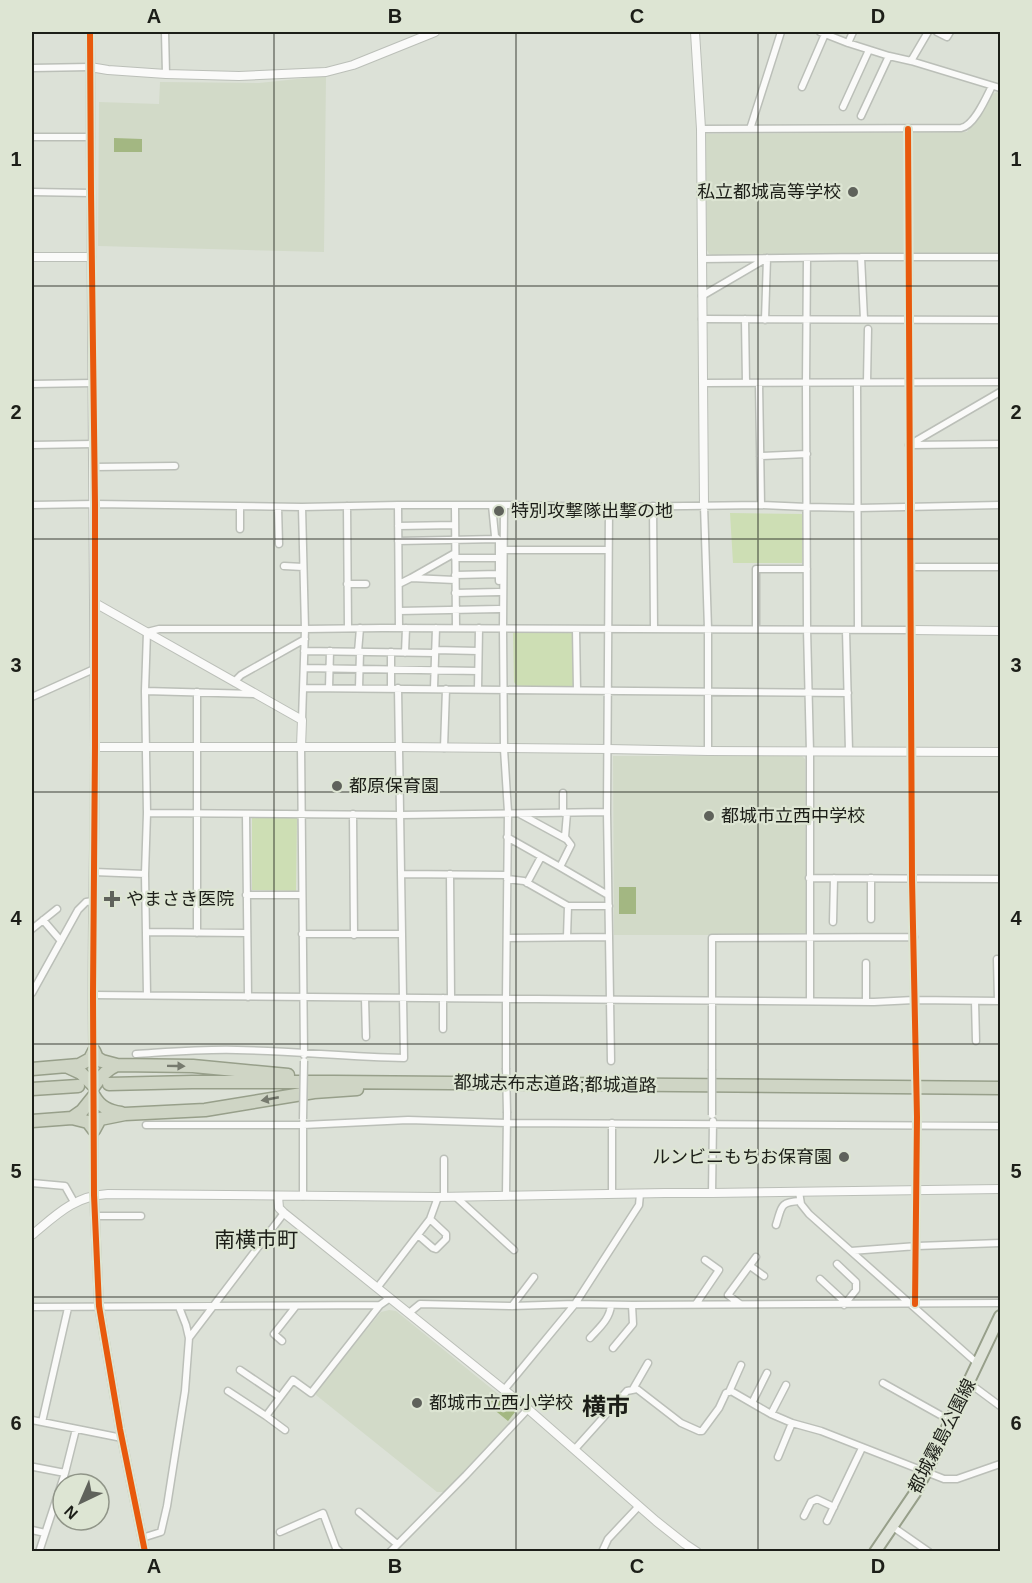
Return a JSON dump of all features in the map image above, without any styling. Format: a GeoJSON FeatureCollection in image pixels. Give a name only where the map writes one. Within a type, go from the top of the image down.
{"type":"FeatureCollection","features":[{"type":"Feature","properties":{"kind":"highway"},"geometry":{"type":"LineString","coordinates":[[94,1051],[102,1061],[117,1065],[193,1066],[295,1076],[475,1083]]}},
{"type":"Feature","properties":{"kind":"highway"},"geometry":{"type":"LineString","coordinates":[[32,1070],[68,1067],[84,1063],[90,1059],[94,1051]]}},
{"type":"Feature","properties":{"kind":"highway"},"geometry":{"type":"LineString","coordinates":[[72,1118],[82,1111],[102,1075],[117,1065]]}},
{"type":"Feature","properties":{"kind":"highway"},"geometry":{"type":"LineString","coordinates":[[68,1067],[81,1073],[94,1091],[98,1102],[106,1109],[125,1114]]}},
{"type":"Feature","properties":{"kind":"highway","name":"都城志布志道路;都城道路"},"geometry":{"type":"LineString","coordinates":[[109,1084],[264,1082],[1000,1088]]}},
{"type":"Feature","properties":{"kind":"highway"},"geometry":{"type":"LineString","coordinates":[[32,1121],[72,1118],[88,1122],[94,1130],[100,1119],[125,1114],[205,1110],[314,1092],[475,1083]]}},
{"type":"Feature","properties":{"kind":"highway"},"geometry":{"type":"LineString","coordinates":[[32,1089],[78,1086]]}},
{"type":"Feature","properties":{"kind":"main road","name":"都城霧島公園線"},"geometry":{"type":"LineString","coordinates":[[875,1551],[893,1527],[927,1472],[999,1324]]}},
{"type":"Feature","properties":{"kind":"street"},"geometry":{"type":"LineString","coordinates":[[90,32],[95,504],[94,1195],[99,1306],[145,1551]]}},
{"type":"Feature","properties":{"kind":"street"},"geometry":{"type":"LineString","coordinates":[[165,32],[166,74]]}},
{"type":"Feature","properties":{"kind":"street"},"geometry":{"type":"LineString","coordinates":[[412,32],[419,38]]}},
{"type":"Feature","properties":{"kind":"street"},"geometry":{"type":"LineString","coordinates":[[32,68],[90,67],[166,74],[250,75],[326,72],[390,51],[435,32]]}},
{"type":"Feature","properties":{"kind":"street"},"geometry":{"type":"LineString","coordinates":[[694,32],[701,129],[708,751]]}},
{"type":"Feature","properties":{"kind":"street"},"geometry":{"type":"LineString","coordinates":[[750,129],[781,32]]}},
{"type":"Feature","properties":{"kind":"street"},"geometry":{"type":"LineString","coordinates":[[848,43],[853,32]]}},
{"type":"Feature","properties":{"kind":"street"},"geometry":{"type":"LineString","coordinates":[[911,61],[928,32]]}},
{"type":"Feature","properties":{"kind":"street"},"geometry":{"type":"LineString","coordinates":[[937,32],[947,37],[950,32]]}},
{"type":"Feature","properties":{"kind":"street"},"geometry":{"type":"LineString","coordinates":[[802,87],[823,33],[869,50],[1000,88]]}},
{"type":"Feature","properties":{"kind":"street"},"geometry":{"type":"LineString","coordinates":[[843,107],[869,50]]}},
{"type":"Feature","properties":{"kind":"street"},"geometry":{"type":"LineString","coordinates":[[861,116],[889,56]]}},
{"type":"Feature","properties":{"kind":"street"},"geometry":{"type":"LineString","coordinates":[[701,129],[967,127],[992,86]]}},
{"type":"Feature","properties":{"kind":"street"},"geometry":{"type":"LineString","coordinates":[[908,129],[912,879],[917,1117],[915,1191],[917,1246],[913,1304]]}},
{"type":"Feature","properties":{"kind":"street"},"geometry":{"type":"LineString","coordinates":[[32,137],[91,137]]}},
{"type":"Feature","properties":{"kind":"street"},"geometry":{"type":"LineString","coordinates":[[32,192],[91,194]]}},
{"type":"Feature","properties":{"kind":"street"},"geometry":{"type":"LineString","coordinates":[[702,259],[861,256],[1000,257]]}},
{"type":"Feature","properties":{"kind":"street"},"geometry":{"type":"LineString","coordinates":[[861,256],[864,319]]}},
{"type":"Feature","properties":{"kind":"street"},"geometry":{"type":"LineString","coordinates":[[32,257],[92,257]]}},
{"type":"Feature","properties":{"kind":"street"},"geometry":{"type":"LineString","coordinates":[[702,296],[767,258]]}},
{"type":"Feature","properties":{"kind":"street"},"geometry":{"type":"LineString","coordinates":[[765,320],[767,258]]}},
{"type":"Feature","properties":{"kind":"street"},"geometry":{"type":"LineString","coordinates":[[807,258],[810,1001]]}},
{"type":"Feature","properties":{"kind":"street"},"geometry":{"type":"LineString","coordinates":[[702,319],[1000,320]]}},
{"type":"Feature","properties":{"kind":"street"},"geometry":{"type":"LineString","coordinates":[[746,319],[746,383]]}},
{"type":"Feature","properties":{"kind":"street"},"geometry":{"type":"LineString","coordinates":[[867,382],[868,329]]}},
{"type":"Feature","properties":{"kind":"street"},"geometry":{"type":"LineString","coordinates":[[857,382],[858,630]]}},
{"type":"Feature","properties":{"kind":"street"},"geometry":{"type":"LineString","coordinates":[[703,383],[1000,382]]}},
{"type":"Feature","properties":{"kind":"street"},"geometry":{"type":"LineString","coordinates":[[32,384],[93,383]]}},
{"type":"Feature","properties":{"kind":"street"},"geometry":{"type":"LineString","coordinates":[[759,383],[761,505]]}},
{"type":"Feature","properties":{"kind":"street"},"geometry":{"type":"LineString","coordinates":[[909,445],[1000,392]]}},
{"type":"Feature","properties":{"kind":"street"},"geometry":{"type":"LineString","coordinates":[[32,445],[93,444]]}},
{"type":"Feature","properties":{"kind":"street"},"geometry":{"type":"LineString","coordinates":[[909,445],[1000,444]]}},
{"type":"Feature","properties":{"kind":"street"},"geometry":{"type":"LineString","coordinates":[[760,456],[807,454]]}},
{"type":"Feature","properties":{"kind":"street"},"geometry":{"type":"LineString","coordinates":[[94,467],[175,466]]}},
{"type":"Feature","properties":{"kind":"street"},"geometry":{"type":"LineString","coordinates":[[32,505],[653,507],[761,505],[858,508],[1000,505]]}},
{"type":"Feature","properties":{"kind":"street"},"geometry":{"type":"LineString","coordinates":[[492,505],[499,558],[499,609],[508,812],[506,1195]]}},
{"type":"Feature","properties":{"kind":"street"},"geometry":{"type":"LineString","coordinates":[[501,626],[504,505]]}},
{"type":"Feature","properties":{"kind":"street"},"geometry":{"type":"LineString","coordinates":[[346,506],[348,628]]}},
{"type":"Feature","properties":{"kind":"street"},"geometry":{"type":"LineString","coordinates":[[398,506],[399,611],[405,653]]}},
{"type":"Feature","properties":{"kind":"street"},"geometry":{"type":"LineString","coordinates":[[455,506],[456,628]]}},
{"type":"Feature","properties":{"kind":"street"},"geometry":{"type":"LineString","coordinates":[[240,507],[240,529]]}},
{"type":"Feature","properties":{"kind":"street"},"geometry":{"type":"LineString","coordinates":[[278,507],[279,544]]}},
{"type":"Feature","properties":{"kind":"street"},"geometry":{"type":"LineString","coordinates":[[302,507],[305,629],[301,747],[303,1196]]}},
{"type":"Feature","properties":{"kind":"street"},"geometry":{"type":"LineString","coordinates":[[609,507],[607,812],[611,1061]]}},
{"type":"Feature","properties":{"kind":"street"},"geometry":{"type":"LineString","coordinates":[[653,507],[654,628]]}},
{"type":"Feature","properties":{"kind":"street"},"geometry":{"type":"LineString","coordinates":[[398,526],[455,525]]}},
{"type":"Feature","properties":{"kind":"street"},"geometry":{"type":"LineString","coordinates":[[398,541],[498,539]]}},
{"type":"Feature","properties":{"kind":"street"},"geometry":{"type":"LineString","coordinates":[[503,550],[608,550]]}},
{"type":"Feature","properties":{"kind":"street"},"geometry":{"type":"LineString","coordinates":[[399,584],[455,555],[499,558]]}},
{"type":"Feature","properties":{"kind":"street"},"geometry":{"type":"LineString","coordinates":[[284,567],[303,567]]}},
{"type":"Feature","properties":{"kind":"street"},"geometry":{"type":"LineString","coordinates":[[911,567],[1000,567]]}},
{"type":"Feature","properties":{"kind":"street"},"geometry":{"type":"LineString","coordinates":[[756,629],[756,569],[807,569]]}},
{"type":"Feature","properties":{"kind":"street"},"geometry":{"type":"LineString","coordinates":[[411,578],[455,578],[499,574]]}},
{"type":"Feature","properties":{"kind":"street"},"geometry":{"type":"LineString","coordinates":[[347,584],[366,584]]}},
{"type":"Feature","properties":{"kind":"street"},"geometry":{"type":"LineString","coordinates":[[455,593],[499,592]]}},
{"type":"Feature","properties":{"kind":"street"},"geometry":{"type":"LineString","coordinates":[[95,603],[302,720]]}},
{"type":"Feature","properties":{"kind":"street"},"geometry":{"type":"LineString","coordinates":[[399,611],[499,609]]}},
{"type":"Feature","properties":{"kind":"street"},"geometry":{"type":"LineString","coordinates":[[147,632],[159,629],[479,628],[501,626],[576,629],[1000,631]]}},
{"type":"Feature","properties":{"kind":"street"},"geometry":{"type":"LineString","coordinates":[[359,688],[360,628]]}},
{"type":"Feature","properties":{"kind":"street"},"geometry":{"type":"LineString","coordinates":[[434,688],[436,628]]}},
{"type":"Feature","properties":{"kind":"street"},"geometry":{"type":"LineString","coordinates":[[478,689],[479,628]]}},
{"type":"Feature","properties":{"kind":"street"},"geometry":{"type":"LineString","coordinates":[[576,629],[577,690]]}},
{"type":"Feature","properties":{"kind":"street"},"geometry":{"type":"LineString","coordinates":[[846,630],[849,751]]}},
{"type":"Feature","properties":{"kind":"street"},"geometry":{"type":"LineString","coordinates":[[147,632],[145,691],[147,995]]}},
{"type":"Feature","properties":{"kind":"street"},"geometry":{"type":"LineString","coordinates":[[234,682],[241,675],[305,639]]}},
{"type":"Feature","properties":{"kind":"street"},"geometry":{"type":"LineString","coordinates":[[304,651],[405,653],[478,651]]}},
{"type":"Feature","properties":{"kind":"street"},"geometry":{"type":"LineString","coordinates":[[329,688],[330,651]]}},
{"type":"Feature","properties":{"kind":"street"},"geometry":{"type":"LineString","coordinates":[[136,1054],[234,1050],[404,1058],[399,747],[391,652]]}},
{"type":"Feature","properties":{"kind":"street"},"geometry":{"type":"LineString","coordinates":[[304,668],[478,671]]}},
{"type":"Feature","properties":{"kind":"street"},"geometry":{"type":"LineString","coordinates":[[32,697],[94,669]]}},
{"type":"Feature","properties":{"kind":"street"},"geometry":{"type":"LineString","coordinates":[[304,688],[848,693]]}},
{"type":"Feature","properties":{"kind":"street"},"geometry":{"type":"LineString","coordinates":[[444,748],[446,689]]}},
{"type":"Feature","properties":{"kind":"street"},"geometry":{"type":"LineString","coordinates":[[145,691],[255,694]]}},
{"type":"Feature","properties":{"kind":"street"},"geometry":{"type":"LineString","coordinates":[[197,692],[197,933]]}},
{"type":"Feature","properties":{"kind":"street"},"geometry":{"type":"LineString","coordinates":[[95,747],[1000,752]]}},
{"type":"Feature","properties":{"kind":"street"},"geometry":{"type":"LineString","coordinates":[[560,867],[571,845],[565,837],[563,794]]}},
{"type":"Feature","properties":{"kind":"street"},"geometry":{"type":"LineString","coordinates":[[518,812],[567,839]]}},
{"type":"Feature","properties":{"kind":"street"},"geometry":{"type":"LineString","coordinates":[[147,813],[401,815],[607,812]]}},
{"type":"Feature","properties":{"kind":"street"},"geometry":{"type":"LineString","coordinates":[[246,814],[248,998]]}},
{"type":"Feature","properties":{"kind":"street"},"geometry":{"type":"LineString","coordinates":[[353,814],[354,935]]}},
{"type":"Feature","properties":{"kind":"street"},"geometry":{"type":"LineString","coordinates":[[507,837],[608,895]]}},
{"type":"Feature","properties":{"kind":"street"},"geometry":{"type":"LineString","coordinates":[[527,883],[542,857]]}},
{"type":"Feature","properties":{"kind":"street"},"geometry":{"type":"LineString","coordinates":[[94,872],[146,874]]}},
{"type":"Feature","properties":{"kind":"street"},"geometry":{"type":"LineString","coordinates":[[401,874],[507,877],[527,883],[568,906],[609,906]]}},
{"type":"Feature","properties":{"kind":"street"},"geometry":{"type":"LineString","coordinates":[[450,874],[451,998]]}},
{"type":"Feature","properties":{"kind":"street"},"geometry":{"type":"LineString","coordinates":[[809,878],[1000,879]]}},
{"type":"Feature","properties":{"kind":"street"},"geometry":{"type":"LineString","coordinates":[[833,922],[834,879]]}},
{"type":"Feature","properties":{"kind":"street"},"geometry":{"type":"LineString","coordinates":[[871,879],[871,919]]}},
{"type":"Feature","properties":{"kind":"street"},"geometry":{"type":"LineString","coordinates":[[246,895],[303,895]]}},
{"type":"Feature","properties":{"kind":"street"},"geometry":{"type":"LineString","coordinates":[[32,993],[78,910],[93,901]]}},
{"type":"Feature","properties":{"kind":"street"},"geometry":{"type":"LineString","coordinates":[[567,937],[568,906]]}},
{"type":"Feature","properties":{"kind":"street"},"geometry":{"type":"LineString","coordinates":[[32,929],[57,909]]}},
{"type":"Feature","properties":{"kind":"street"},"geometry":{"type":"LineString","coordinates":[[43,920],[61,941]]}},
{"type":"Feature","properties":{"kind":"street"},"geometry":{"type":"LineString","coordinates":[[146,932],[247,933]]}},
{"type":"Feature","properties":{"kind":"street"},"geometry":{"type":"LineString","coordinates":[[302,934],[402,934]]}},
{"type":"Feature","properties":{"kind":"street"},"geometry":{"type":"LineString","coordinates":[[507,938],[609,937]]}},
{"type":"Feature","properties":{"kind":"street"},"geometry":{"type":"LineString","coordinates":[[712,1193],[712,938],[914,937]]}},
{"type":"Feature","properties":{"kind":"street"},"geometry":{"type":"LineString","coordinates":[[93,995],[248,998],[999,1001],[997,959]]}},
{"type":"Feature","properties":{"kind":"street"},"geometry":{"type":"LineString","coordinates":[[866,963],[866,1002]]}},
{"type":"Feature","properties":{"kind":"street"},"geometry":{"type":"LineString","coordinates":[[365,998],[366,1037]]}},
{"type":"Feature","properties":{"kind":"street"},"geometry":{"type":"LineString","coordinates":[[443,998],[443,1029]]}},
{"type":"Feature","properties":{"kind":"street"},"geometry":{"type":"LineString","coordinates":[[975,1001],[976,1041]]}},
{"type":"Feature","properties":{"kind":"street"},"geometry":{"type":"LineString","coordinates":[[146,1125],[408,1120],[507,1123],[1000,1126]]}},
{"type":"Feature","properties":{"kind":"street"},"geometry":{"type":"LineString","coordinates":[[612,1124],[612,1194]]}},
{"type":"Feature","properties":{"kind":"street"},"geometry":{"type":"LineString","coordinates":[[377,1288],[430,1219],[441,1196],[444,1159]]}},
{"type":"Feature","properties":{"kind":"street"},"geometry":{"type":"LineString","coordinates":[[32,1183],[65,1186],[74,1202]]}},
{"type":"Feature","properties":{"kind":"street"},"geometry":{"type":"LineString","coordinates":[[32,1235],[74,1202],[94,1195],[456,1196],[1000,1190]]}},
{"type":"Feature","properties":{"kind":"street"},"geometry":{"type":"LineString","coordinates":[[799,1192],[801,1204],[809,1214],[978,1364]]}},
{"type":"Feature","properties":{"kind":"street"},"geometry":{"type":"LineString","coordinates":[[504,1390],[575,1304],[639,1205],[640,1194]]}},
{"type":"Feature","properties":{"kind":"street"},"geometry":{"type":"LineString","coordinates":[[278,1196],[279,1208],[284,1213],[528,1409],[669,1532],[697,1551]]}},
{"type":"Feature","properties":{"kind":"street"},"geometry":{"type":"LineString","coordinates":[[456,1196],[514,1250]]}},
{"type":"Feature","properties":{"kind":"street"},"geometry":{"type":"LineString","coordinates":[[776,1225],[783,1205],[788,1201],[800,1201]]}},
{"type":"Feature","properties":{"kind":"street"},"geometry":{"type":"LineString","coordinates":[[189,1338],[284,1213]]}},
{"type":"Feature","properties":{"kind":"street"},"geometry":{"type":"LineString","coordinates":[[95,1216],[141,1216]]}},
{"type":"Feature","properties":{"kind":"street"},"geometry":{"type":"LineString","coordinates":[[418,1235],[436,1249],[446,1239],[446,1234],[430,1219]]}},
{"type":"Feature","properties":{"kind":"street"},"geometry":{"type":"LineString","coordinates":[[497,1245],[502,1239]]}},
{"type":"Feature","properties":{"kind":"street"},"geometry":{"type":"LineString","coordinates":[[851,1251],[1000,1243]]}},
{"type":"Feature","properties":{"kind":"street"},"geometry":{"type":"LineString","coordinates":[[741,1304],[728,1295],[756,1257]]}},
{"type":"Feature","properties":{"kind":"street"},"geometry":{"type":"LineString","coordinates":[[696,1304],[719,1270],[705,1260]]}},
{"type":"Feature","properties":{"kind":"street"},"geometry":{"type":"LineString","coordinates":[[837,1264],[856,1282],[856,1290],[845,1304]]}},
{"type":"Feature","properties":{"kind":"street"},"geometry":{"type":"LineString","coordinates":[[750,1266],[764,1276]]}},
{"type":"Feature","properties":{"kind":"street"},"geometry":{"type":"LineString","coordinates":[[512,1306],[534,1277]]}},
{"type":"Feature","properties":{"kind":"street"},"geometry":{"type":"LineString","coordinates":[[820,1279],[845,1304]]}},
{"type":"Feature","properties":{"kind":"street"},"geometry":{"type":"LineString","coordinates":[[266,1416],[293,1380],[311,1393],[380,1305],[390,1298]]}},
{"type":"Feature","properties":{"kind":"street"},"geometry":{"type":"LineString","coordinates":[[409,1313],[420,1304],[512,1306],[1000,1303]]}},
{"type":"Feature","properties":{"kind":"street"},"geometry":{"type":"LineString","coordinates":[[32,1307],[380,1305]]}},
{"type":"Feature","properties":{"kind":"street"},"geometry":{"type":"LineString","coordinates":[[590,1338],[608,1318],[611,1305]]}},
{"type":"Feature","properties":{"kind":"street"},"geometry":{"type":"LineString","coordinates":[[613,1348],[633,1324],[632,1305]]}},
{"type":"Feature","properties":{"kind":"street"},"geometry":{"type":"LineString","coordinates":[[142,1539],[161,1532],[167,1506],[185,1391],[189,1338],[179,1306]]}},
{"type":"Feature","properties":{"kind":"street"},"geometry":{"type":"LineString","coordinates":[[282,1341],[274,1334],[296,1306]]}},
{"type":"Feature","properties":{"kind":"street"},"geometry":{"type":"LineString","coordinates":[[42,1422],[68,1308]]}},
{"type":"Feature","properties":{"kind":"street"},"geometry":{"type":"LineString","coordinates":[[633,1389],[648,1363]]}},
{"type":"Feature","properties":{"kind":"street"},"geometry":{"type":"LineString","coordinates":[[575,1449],[627,1390],[633,1389],[637,1389],[681,1423],[702,1431],[726,1393],[729,1392],[741,1365]]}},
{"type":"Feature","properties":{"kind":"street"},"geometry":{"type":"LineString","coordinates":[[240,1370],[280,1397]]}},
{"type":"Feature","properties":{"kind":"street"},"geometry":{"type":"LineString","coordinates":[[752,1403],[767,1373]]}},
{"type":"Feature","properties":{"kind":"street"},"geometry":{"type":"LineString","coordinates":[[883,1383],[951,1421]]}},
{"type":"Feature","properties":{"kind":"street"},"geometry":{"type":"LineString","coordinates":[[969,1383],[1000,1406]]}},
{"type":"Feature","properties":{"kind":"street"},"geometry":{"type":"LineString","coordinates":[[771,1414],[786,1384]]}},
{"type":"Feature","properties":{"kind":"street"},"geometry":{"type":"LineString","coordinates":[[228,1391],[285,1430]]}},
{"type":"Feature","properties":{"kind":"street"},"geometry":{"type":"LineString","coordinates":[[729,1392],[792,1423],[821,1431],[944,1479],[957,1479],[1000,1464]]}},
{"type":"Feature","properties":{"kind":"street"},"geometry":{"type":"LineString","coordinates":[[390,1551],[466,1476],[528,1409]]}},
{"type":"Feature","properties":{"kind":"street"},"geometry":{"type":"LineString","coordinates":[[32,1420],[122,1438]]}},
{"type":"Feature","properties":{"kind":"street"},"geometry":{"type":"LineString","coordinates":[[778,1457],[792,1423]]}},
{"type":"Feature","properties":{"kind":"street"},"geometry":{"type":"LineString","coordinates":[[65,1472],[76,1429]]}},
{"type":"Feature","properties":{"kind":"street"},"geometry":{"type":"LineString","coordinates":[[827,1521],[862,1448]]}},
{"type":"Feature","properties":{"kind":"street"},"geometry":{"type":"LineString","coordinates":[[34,1467],[60,1472]]}},
{"type":"Feature","properties":{"kind":"street"},"geometry":{"type":"LineString","coordinates":[[804,1516],[811,1502],[817,1498],[834,1507]]}},
{"type":"Feature","properties":{"kind":"street"},"geometry":{"type":"LineString","coordinates":[[602,1551],[608,1539],[639,1506]]}},
{"type":"Feature","properties":{"kind":"street"},"geometry":{"type":"LineString","coordinates":[[359,1512],[397,1544]]}},
{"type":"Feature","properties":{"kind":"street"},"geometry":{"type":"LineString","coordinates":[[280,1532],[323,1513],[336,1548],[340,1551]]}},
{"type":"Feature","properties":{"kind":"street"},"geometry":{"type":"LineString","coordinates":[[39,1551],[51,1515]]}},
{"type":"Feature","properties":{"kind":"street"},"geometry":{"type":"LineString","coordinates":[[893,1527],[929,1551]]}},
{"type":"Feature","properties":{"kind":"street"},"geometry":{"type":"LineString","coordinates":[[32,1530],[45,1533]]}},
{"type":"Feature","properties":{"kind":"shaded area"},"geometry":{"type":"Polygon","coordinates":[[[326,76],[324,252],[98,246],[99,102],[159,104],[160,82],[259,83],[326,76]]]}},
{"type":"Feature","properties":{"kind":"shaded area","name":"私立都城高等学校"},"geometry":{"type":"Polygon","coordinates":[[[1000,93],[1000,253],[709,254],[707,250],[705,134],[967,132],[989,96],[1000,93]]]}},
{"type":"Feature","properties":{"kind":"shaded area"},"geometry":{"type":"Polygon","coordinates":[[[114,138],[142,139],[142,152],[114,152],[114,138]]]}},
{"type":"Feature","properties":{"kind":"shaded area"},"geometry":{"type":"Polygon","coordinates":[[[730,513],[803,514],[802,563],[733,563],[730,513]]]}},
{"type":"Feature","properties":{"kind":"shaded area"},"geometry":{"type":"Polygon","coordinates":[[[575,631],[575,686],[517,686],[514,682],[513,632],[575,631]]]}},
{"type":"Feature","properties":{"kind":"shaded area","name":"都城市立西中学校"},"geometry":{"type":"Polygon","coordinates":[[[613,756],[802,756],[805,759],[806,934],[614,935],[613,756]]]}},
{"type":"Feature","properties":{"kind":"shaded area"},"geometry":{"type":"Polygon","coordinates":[[[252,817],[297,817],[296,891],[252,890],[252,817]]]}},
{"type":"Feature","properties":{"kind":"shaded area"},"geometry":{"type":"Polygon","coordinates":[[[619,887],[636,887],[636,914],[619,914],[619,887]]]}},
{"type":"Feature","properties":{"kind":"shaded area","name":"都城市立西小学校"},"geometry":{"type":"Polygon","coordinates":[[[396,1311],[519,1411],[518,1416],[446,1492],[437,1492],[316,1395],[316,1391],[381,1312],[396,1311]]]}},
{"type":"Feature","properties":{"kind":"shaded area"},"geometry":{"type":"Polygon","coordinates":[[[494,1395],[515,1412],[508,1421],[487,1404],[494,1395]]]}},
{"type":"Feature","properties":{"kind":"cycle path"},"geometry":{"type":"LineString","coordinates":[[90,32],[95,504],[94,1195],[99,1306],[120,1429],[145,1552]]}},
{"type":"Feature","properties":{"kind":"cycle path"},"geometry":{"type":"LineString","coordinates":[[908,129],[912,879],[917,1117],[915,1304]]}},
{"type":"Feature","properties":{"kind":"place","name":"私立都城高等学校"},"geometry":{"type":"Point","coordinates":[853,192]}},
{"type":"Feature","properties":{"kind":"place","name":"特別攻撃隊出撃の地"},"geometry":{"type":"Point","coordinates":[499,511]}},
{"type":"Feature","properties":{"kind":"place","name":"都原保育園"},"geometry":{"type":"Point","coordinates":[337,786]}},
{"type":"Feature","properties":{"kind":"place","name":"都城市立西中学校"},"geometry":{"type":"Point","coordinates":[709,816]}},
{"type":"Feature","properties":{"kind":"place","name":"やまさき医院"},"geometry":{"type":"Point","coordinates":[112,899]}},
{"type":"Feature","properties":{"kind":"place","name":"ルンビニもちお保育園"},"geometry":{"type":"Point","coordinates":[844,1157]}},
{"type":"Feature","properties":{"kind":"place","name":"都城市立西小学校"},"geometry":{"type":"Point","coordinates":[417,1403]}},
{"type":"Feature","properties":{"kind":"district","name":"南横市町"},"geometry":{"type":"Point","coordinates":[256,1239]}},
{"type":"Feature","properties":{"kind":"district","name":"横市"},"geometry":{"type":"Point","coordinates":[606,1406]}}]}
